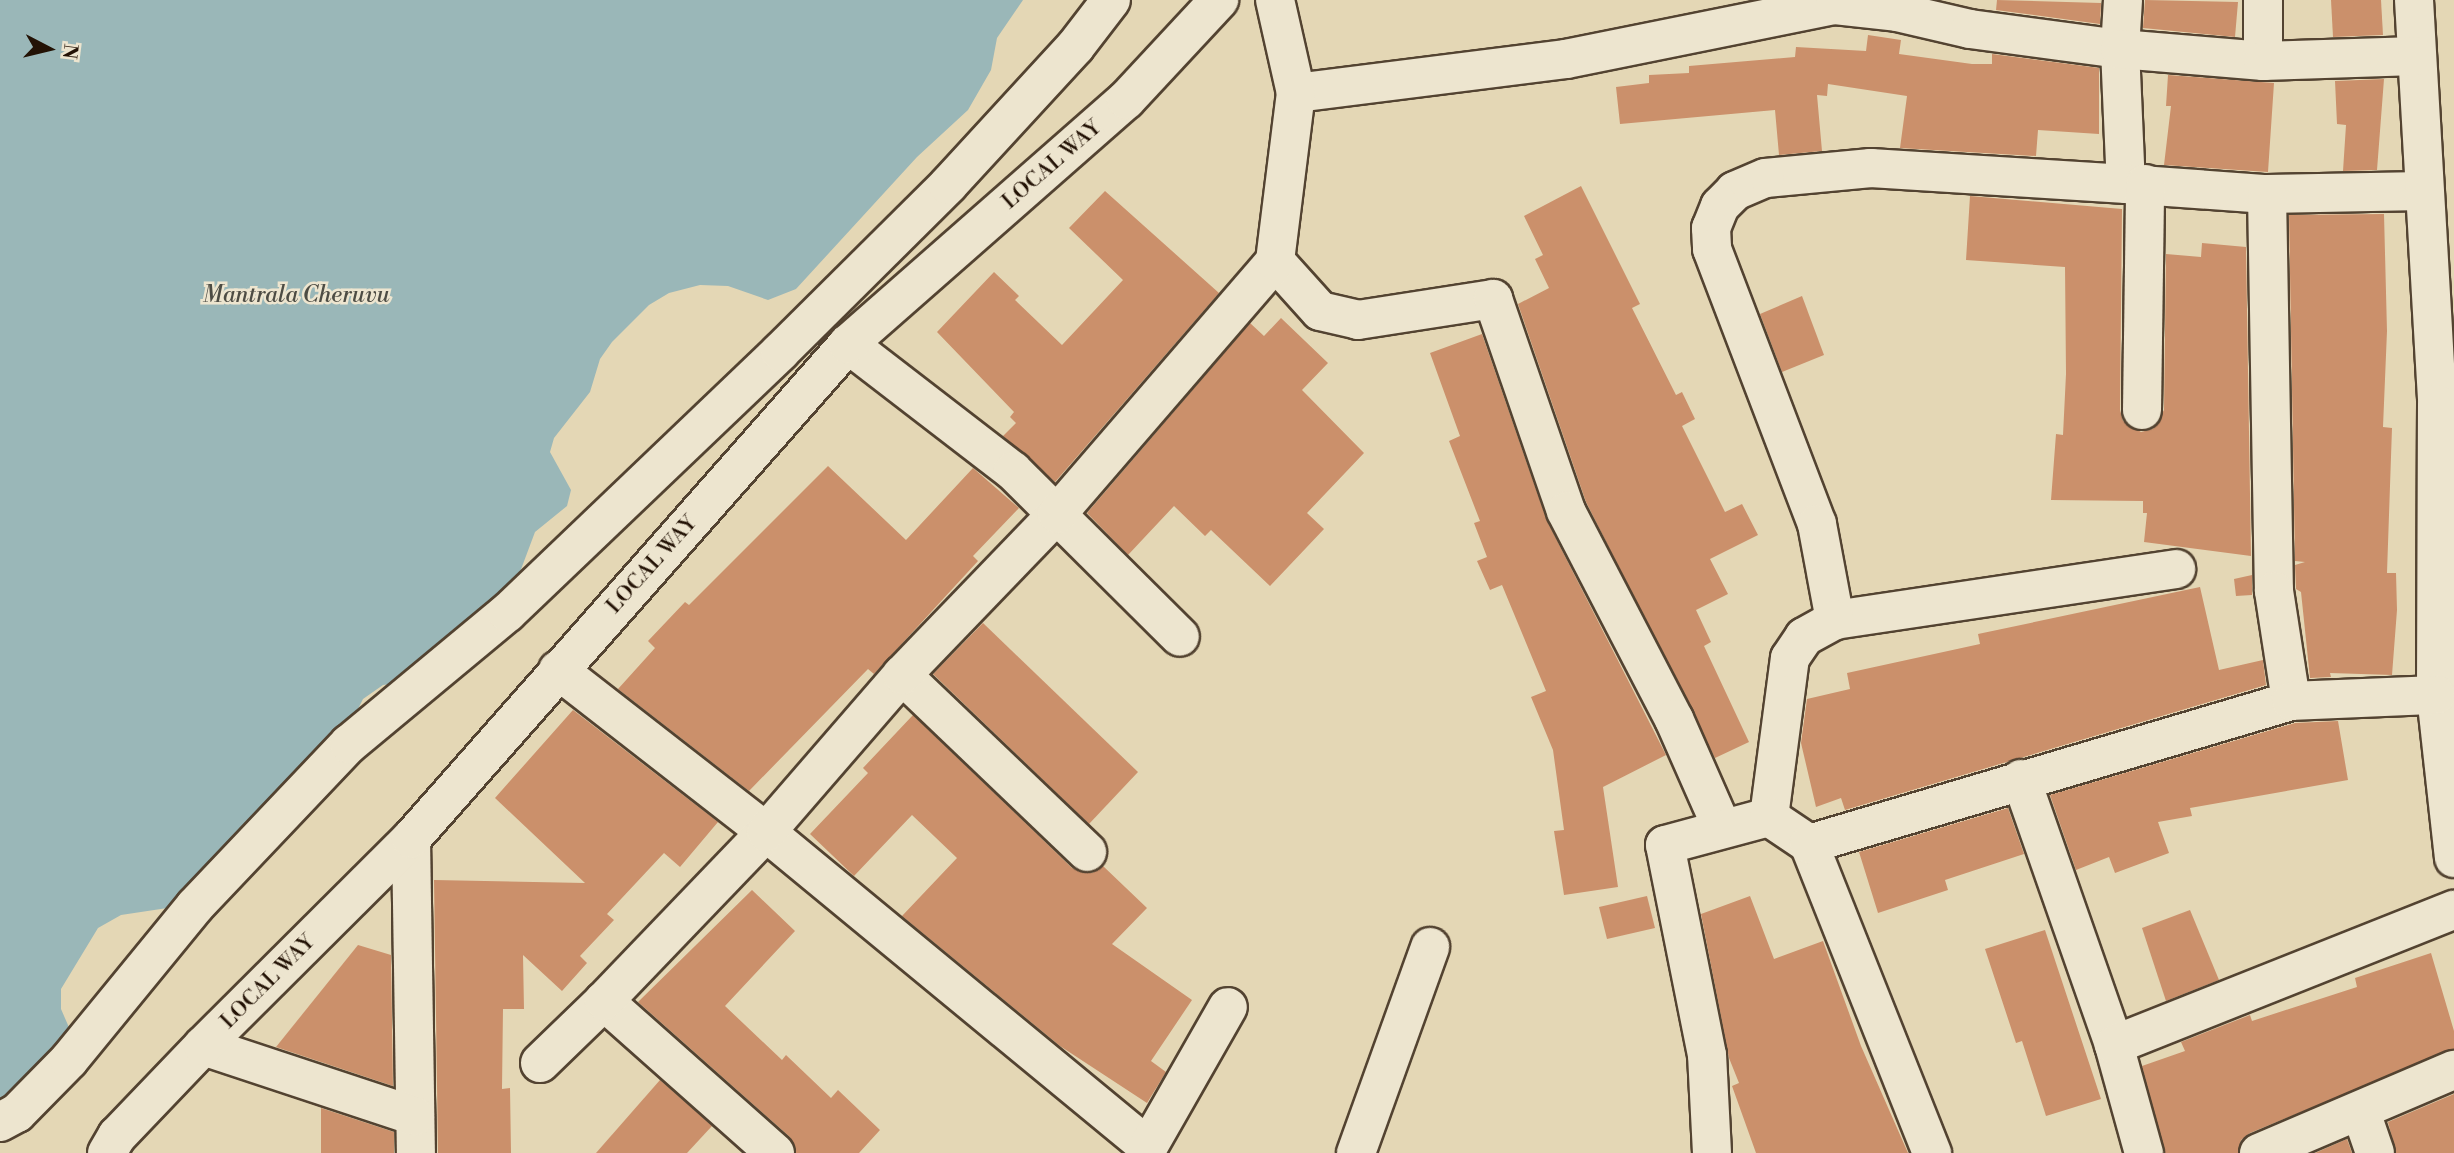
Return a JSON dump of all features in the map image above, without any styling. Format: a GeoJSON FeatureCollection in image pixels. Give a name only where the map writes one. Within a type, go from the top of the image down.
{"type":"FeatureCollection","features":[{"type":"Feature","properties":{"kind":"street"},"geometry":{"type":"LineString","coordinates":[[0,1122],[17,1113],[69,1060],[195,906],[349,744],[507,613],[780,352],[948,185],[1075,47],[1111,0]]}},
{"type":"Feature","properties":{"kind":"street","name":"LOCAL WAY"},"geometry":{"type":"LineString","coordinates":[[107,1153],[117,1136],[204,1046],[411,839],[848,344],[1126,100],[1219,0]]}},
{"type":"Feature","properties":{"kind":"street"},"geometry":{"type":"LineString","coordinates":[[540,1063],[604,1001],[766,832],[902,675],[1057,514],[1275,261],[1296,93],[1275,0]]}},
{"type":"Feature","properties":{"kind":"street"},"geometry":{"type":"LineString","coordinates":[[2123,0],[2120,49],[2136,184],[2142,410]]}},
{"type":"Feature","properties":{"kind":"street"},"geometry":{"type":"LineString","coordinates":[[2263,0],[2263,61]]}},
{"type":"Feature","properties":{"kind":"street"},"geometry":{"type":"LineString","coordinates":[[2414,0],[2423,191],[2446,404],[2444,550],[2436,695],[2454,858]]}},
{"type":"Feature","properties":{"kind":"street"},"geometry":{"type":"LineString","coordinates":[[1296,93],[1566,59],[1835,5],[1897,12],[1971,15],[2120,49],[2263,61],[2416,56]]}},
{"type":"Feature","properties":{"kind":"street"},"geometry":{"type":"LineString","coordinates":[[1835,620],[1817,524],[1712,249],[1711,228],[1720,206],[1752,180],[1871,168],[2267,194],[2423,191]]}},
{"type":"Feature","properties":{"kind":"street"},"geometry":{"type":"LineString","coordinates":[[2267,194],[2274,591],[2291,701]]}},
{"type":"Feature","properties":{"kind":"street"},"geometry":{"type":"LineString","coordinates":[[1275,261],[1321,311],[1358,320],[1493,299],[1566,511],[1674,719],[1722,828]]}},
{"type":"Feature","properties":{"kind":"street"},"geometry":{"type":"LineString","coordinates":[[848,344],[1013,471],[1180,636]]}},
{"type":"Feature","properties":{"kind":"street"},"geometry":{"type":"LineString","coordinates":[[1769,817],[1790,658],[1804,637],[1835,620],[2176,569]]}},
{"type":"Feature","properties":{"kind":"street"},"geometry":{"type":"LineString","coordinates":[[558,670],[766,832],[1146,1150],[1228,1007]]}},
{"type":"Feature","properties":{"kind":"street"},"geometry":{"type":"LineString","coordinates":[[902,675],[1087,852]]}},
{"type":"Feature","properties":{"kind":"street"},"geometry":{"type":"LineString","coordinates":[[1809,844],[2291,701],[2436,695]]}},
{"type":"Feature","properties":{"kind":"street"},"geometry":{"type":"LineString","coordinates":[[2021,779],[2114,1045],[2144,1153]]}},
{"type":"Feature","properties":{"kind":"street"},"geometry":{"type":"LineString","coordinates":[[1712,1153],[1707,1055],[1665,845],[1769,817],[1809,844],[1932,1153]]}},
{"type":"Feature","properties":{"kind":"street"},"geometry":{"type":"LineString","coordinates":[[204,1046],[416,1135],[411,839]]}},
{"type":"Feature","properties":{"kind":"street"},"geometry":{"type":"LineString","coordinates":[[2114,1045],[2454,910]]}},
{"type":"Feature","properties":{"kind":"street"},"geometry":{"type":"LineString","coordinates":[[1356,1153],[1430,947]]}},
{"type":"Feature","properties":{"kind":"street"},"geometry":{"type":"LineString","coordinates":[[604,1001],[775,1153]]}},
{"type":"Feature","properties":{"kind":"street"},"geometry":{"type":"LineString","coordinates":[[2259,1153],[2361,1112],[2454,1070]]}},
{"type":"Feature","properties":{"kind":"street"},"geometry":{"type":"LineString","coordinates":[[2361,1112],[2375,1153]]}},
{"type":"Feature","properties":{"kind":"water","name":"Mantrala Cheruvu"},"geometry":{"type":"Polygon","coordinates":[[[0,0],[1023,0],[997,38],[991,70],[968,110],[917,157],[796,289],[768,300],[728,286],[700,285],[669,293],[649,305],[612,342],[600,359],[590,392],[554,438],[550,452],[571,490],[567,506],[535,532],[517,580],[405,682],[383,685],[363,699],[351,723],[174,907],[121,915],[98,928],[61,989],[61,1009],[71,1032],[0,1105],[0,0]]]}},
{"type":"Feature","properties":{"kind":"building"},"geometry":{"type":"Polygon","coordinates":[[[1997,0],[2101,3],[2100,24],[1996,10],[1997,0]]]}},
{"type":"Feature","properties":{"kind":"building"},"geometry":{"type":"Polygon","coordinates":[[[2145,0],[2238,2],[2235,37],[2143,28],[2145,0]]]}},
{"type":"Feature","properties":{"kind":"building"},"geometry":{"type":"Polygon","coordinates":[[[2331,0],[2381,0],[2383,35],[2333,37],[2331,0]]]}},
{"type":"Feature","properties":{"kind":"building"},"geometry":{"type":"Polygon","coordinates":[[[1868,35],[1901,40],[1899,54],[1972,64],[1992,64],[1992,54],[2099,68],[2099,134],[2038,130],[2036,156],[1900,148],[1907,96],[1828,84],[1827,96],[1817,95],[1822,151],[1779,155],[1775,110],[1620,124],[1616,87],[1649,83],[1649,75],[1689,73],[1689,66],[1795,57],[1796,47],[1866,51],[1868,35]]]}},
{"type":"Feature","properties":{"kind":"building"},"geometry":{"type":"Polygon","coordinates":[[[2168,75],[2274,83],[2268,172],[2164,165],[2171,106],[2166,106],[2168,75]]]}},
{"type":"Feature","properties":{"kind":"building"},"geometry":{"type":"Polygon","coordinates":[[[2384,79],[2377,170],[2343,171],[2346,125],[2337,124],[2335,81],[2384,79]]]}},
{"type":"Feature","properties":{"kind":"building"},"geometry":{"type":"Polygon","coordinates":[[[1581,186],[1640,304],[1632,308],[1676,395],[1682,392],[1695,419],[1682,426],[1725,512],[1742,504],[1758,535],[1710,559],[1728,594],[1696,610],[1711,642],[1704,646],[1749,742],[1715,758],[1586,502],[1518,304],[1549,288],[1535,259],[1543,255],[1524,216],[1581,186]]]}},
{"type":"Feature","properties":{"kind":"building"},"geometry":{"type":"Polygon","coordinates":[[[1105,191],[1219,293],[1055,482],[1003,436],[1016,423],[1010,417],[1014,412],[937,332],[994,272],[1019,296],[1015,300],[1062,345],[1123,280],[1069,228],[1105,191]]]}},
{"type":"Feature","properties":{"kind":"building"},"geometry":{"type":"Polygon","coordinates":[[[1970,196],[2122,209],[2120,410],[2123,421],[2141,432],[2153,429],[2164,410],[2166,254],[2201,257],[2202,243],[2246,247],[2251,556],[2144,542],[2147,513],[2143,513],[2143,501],[2051,500],[2056,434],[2063,435],[2066,374],[2065,267],[1966,260],[1970,196]]]}},
{"type":"Feature","properties":{"kind":"building"},"geometry":{"type":"Polygon","coordinates":[[[2384,214],[2387,331],[2383,427],[2392,428],[2387,573],[2396,573],[2397,610],[2392,675],[2330,673],[2331,677],[2310,678],[2301,592],[2296,589],[2295,565],[2305,562],[2295,561],[2289,215],[2384,214]]]}},
{"type":"Feature","properties":{"kind":"building"},"geometry":{"type":"Polygon","coordinates":[[[1802,296],[1824,355],[1782,372],[1760,314],[1802,296]]]}},
{"type":"Feature","properties":{"kind":"building"},"geometry":{"type":"Polygon","coordinates":[[[1281,318],[1328,363],[1302,390],[1364,453],[1307,513],[1324,529],[1270,586],[1211,530],[1205,536],[1174,506],[1128,555],[1087,513],[1250,323],[1264,336],[1281,318]]]}},
{"type":"Feature","properties":{"kind":"building"},"geometry":{"type":"Polygon","coordinates":[[[1482,334],[1547,521],[1666,755],[1603,787],[1618,887],[1564,895],[1554,831],[1564,830],[1553,750],[1531,697],[1546,691],[1502,585],[1490,590],[1477,561],[1487,557],[1474,523],[1480,521],[1449,441],[1460,436],[1430,353],[1482,334]]]}},
{"type":"Feature","properties":{"kind":"building"},"geometry":{"type":"Polygon","coordinates":[[[828,466],[906,540],[973,468],[1019,508],[973,556],[978,561],[874,674],[868,669],[749,791],[618,689],[655,648],[648,641],[685,602],[689,605],[828,466]]]}},
{"type":"Feature","properties":{"kind":"building"},"geometry":{"type":"Polygon","coordinates":[[[2252,575],[2252,595],[2236,596],[2234,579],[2252,575]]]}},
{"type":"Feature","properties":{"kind":"building"},"geometry":{"type":"Polygon","coordinates":[[[2200,587],[2219,670],[2263,660],[2266,685],[1845,810],[1841,798],[1816,807],[1801,743],[1807,699],[1850,689],[1847,673],[1980,644],[1978,634],[2200,587]]]}},
{"type":"Feature","properties":{"kind":"building"},"geometry":{"type":"Polygon","coordinates":[[[983,623],[1138,772],[1089,824],[933,674],[983,623]]]}},
{"type":"Feature","properties":{"kind":"building"},"geometry":{"type":"Polygon","coordinates":[[[573,710],[718,822],[680,867],[664,853],[607,914],[614,920],[580,956],[587,963],[562,991],[523,955],[524,1009],[503,1009],[502,1089],[510,1088],[511,1153],[438,1153],[434,880],[585,883],[495,798],[573,710]]]}},
{"type":"Feature","properties":{"kind":"building"},"geometry":{"type":"Polygon","coordinates":[[[913,715],[1072,868],[1092,873],[1103,866],[1147,908],[1112,944],[1192,1000],[1151,1061],[1166,1072],[1147,1103],[1060,1046],[902,916],[957,858],[912,815],[854,876],[810,834],[868,773],[863,768],[913,715]]]}},
{"type":"Feature","properties":{"kind":"building"},"geometry":{"type":"Polygon","coordinates":[[[2338,721],[2348,780],[2190,808],[2192,816],[2158,822],[2169,853],[2115,873],[2109,857],[2076,870],[2050,795],[2295,723],[2338,721]]]}},
{"type":"Feature","properties":{"kind":"building"},"geometry":{"type":"Polygon","coordinates":[[[2008,808],[2024,854],[1945,880],[1948,890],[1878,913],[1859,852],[2008,808]]]}},
{"type":"Feature","properties":{"kind":"building"},"geometry":{"type":"Polygon","coordinates":[[[752,890],[795,931],[725,1006],[782,1060],[786,1055],[831,1098],[838,1090],[880,1130],[859,1153],[796,1153],[790,1137],[638,1002],[752,890]]]}},
{"type":"Feature","properties":{"kind":"building"},"geometry":{"type":"Polygon","coordinates":[[[1647,896],[1655,928],[1607,939],[1599,907],[1647,896]]]}},
{"type":"Feature","properties":{"kind":"building"},"geometry":{"type":"Polygon","coordinates":[[[1750,896],[1774,959],[1823,941],[1861,1046],[1908,1153],[1756,1153],[1732,1086],[1739,1083],[1729,1058],[1701,914],[1750,896]]]}},
{"type":"Feature","properties":{"kind":"building"},"geometry":{"type":"Polygon","coordinates":[[[2190,910],[2219,980],[2166,1001],[2142,928],[2190,910]]]}},
{"type":"Feature","properties":{"kind":"building"},"geometry":{"type":"Polygon","coordinates":[[[2045,930],[2101,1099],[2046,1116],[2022,1041],[2016,1043],[1985,949],[2045,930]]]}},
{"type":"Feature","properties":{"kind":"building"},"geometry":{"type":"Polygon","coordinates":[[[358,945],[391,955],[393,1086],[276,1047],[358,945]]]}},
{"type":"Feature","properties":{"kind":"building"},"geometry":{"type":"Polygon","coordinates":[[[2431,953],[2454,1031],[2454,1049],[2250,1133],[2241,1140],[2238,1153],[2165,1153],[2142,1066],[2185,1051],[2181,1042],[2250,1015],[2252,1021],[2357,987],[2355,978],[2431,953]]]}},
{"type":"Feature","properties":{"kind":"building"},"geometry":{"type":"Polygon","coordinates":[[[660,1080],[712,1126],[687,1153],[596,1153],[660,1080]]]}},
{"type":"Feature","properties":{"kind":"building"},"geometry":{"type":"Polygon","coordinates":[[[2454,1094],[2454,1153],[2396,1153],[2388,1122],[2454,1094]]]}},
{"type":"Feature","properties":{"kind":"building"},"geometry":{"type":"Polygon","coordinates":[[[321,1108],[394,1132],[394,1153],[321,1153],[321,1108]]]}},
{"type":"Feature","properties":{"kind":"building"},"geometry":{"type":"Polygon","coordinates":[[[2347,1139],[2352,1153],[2315,1153],[2347,1139]]]}}]}
